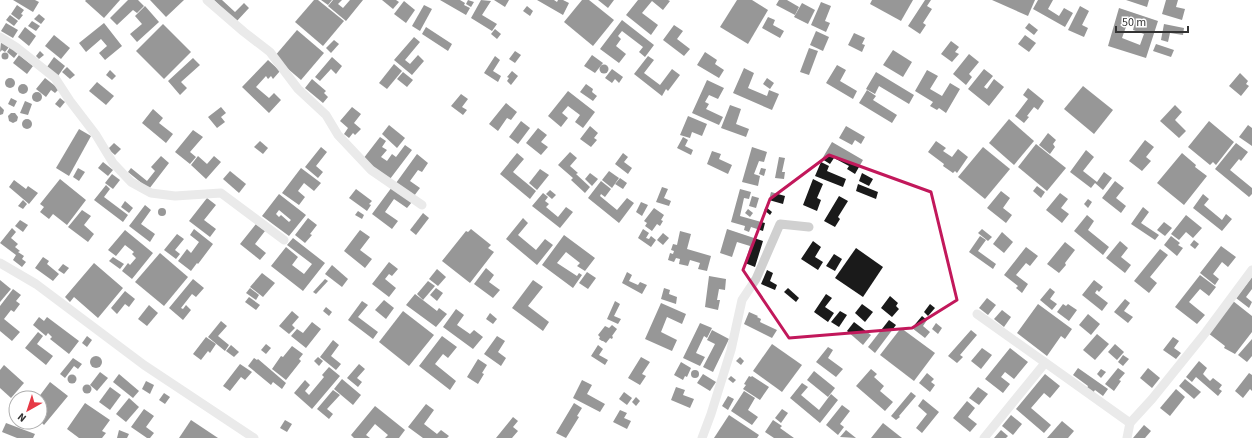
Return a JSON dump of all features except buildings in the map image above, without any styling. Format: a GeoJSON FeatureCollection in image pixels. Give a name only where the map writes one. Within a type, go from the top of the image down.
{"type":"FeatureCollection","features":[{"type":"Feature","properties":{"kind":"street"},"geometry":{"type":"LineString","coordinates":[[207,0],[270,52],[298,88],[326,115],[338,136],[371,170],[422,205]]}},
{"type":"Feature","properties":{"kind":"street"},"geometry":{"type":"LineString","coordinates":[[0,37],[16,47],[55,78],[70,101],[96,135],[113,163],[131,182],[151,193],[175,196],[221,193],[284,240]]}},
{"type":"Feature","properties":{"kind":"street"},"geometry":{"type":"LineString","coordinates":[[702,438],[731,350],[742,300],[756,279],[780,224],[809,227]]}},
{"type":"Feature","properties":{"kind":"street"},"geometry":{"type":"LineString","coordinates":[[0,263],[36,284],[144,365],[254,438]]}},
{"type":"Feature","properties":{"kind":"street"},"geometry":{"type":"LineString","coordinates":[[1127,438],[1130,423],[1152,399],[1196,344],[1252,270]]}},
{"type":"Feature","properties":{"kind":"street"},"geometry":{"type":"LineString","coordinates":[[977,314],[1130,423]]}},
{"type":"Feature","properties":{"kind":"street"},"geometry":{"type":"LineString","coordinates":[[984,438],[1045,363]]}},
{"type":"Feature","properties":{"kind":"highlighted area"},"geometry":{"type":"Polygon","coordinates":[[[829,155],[931,192],[957,300],[912,328],[789,338],[743,270],[770,199],[829,155]]]}}]}
